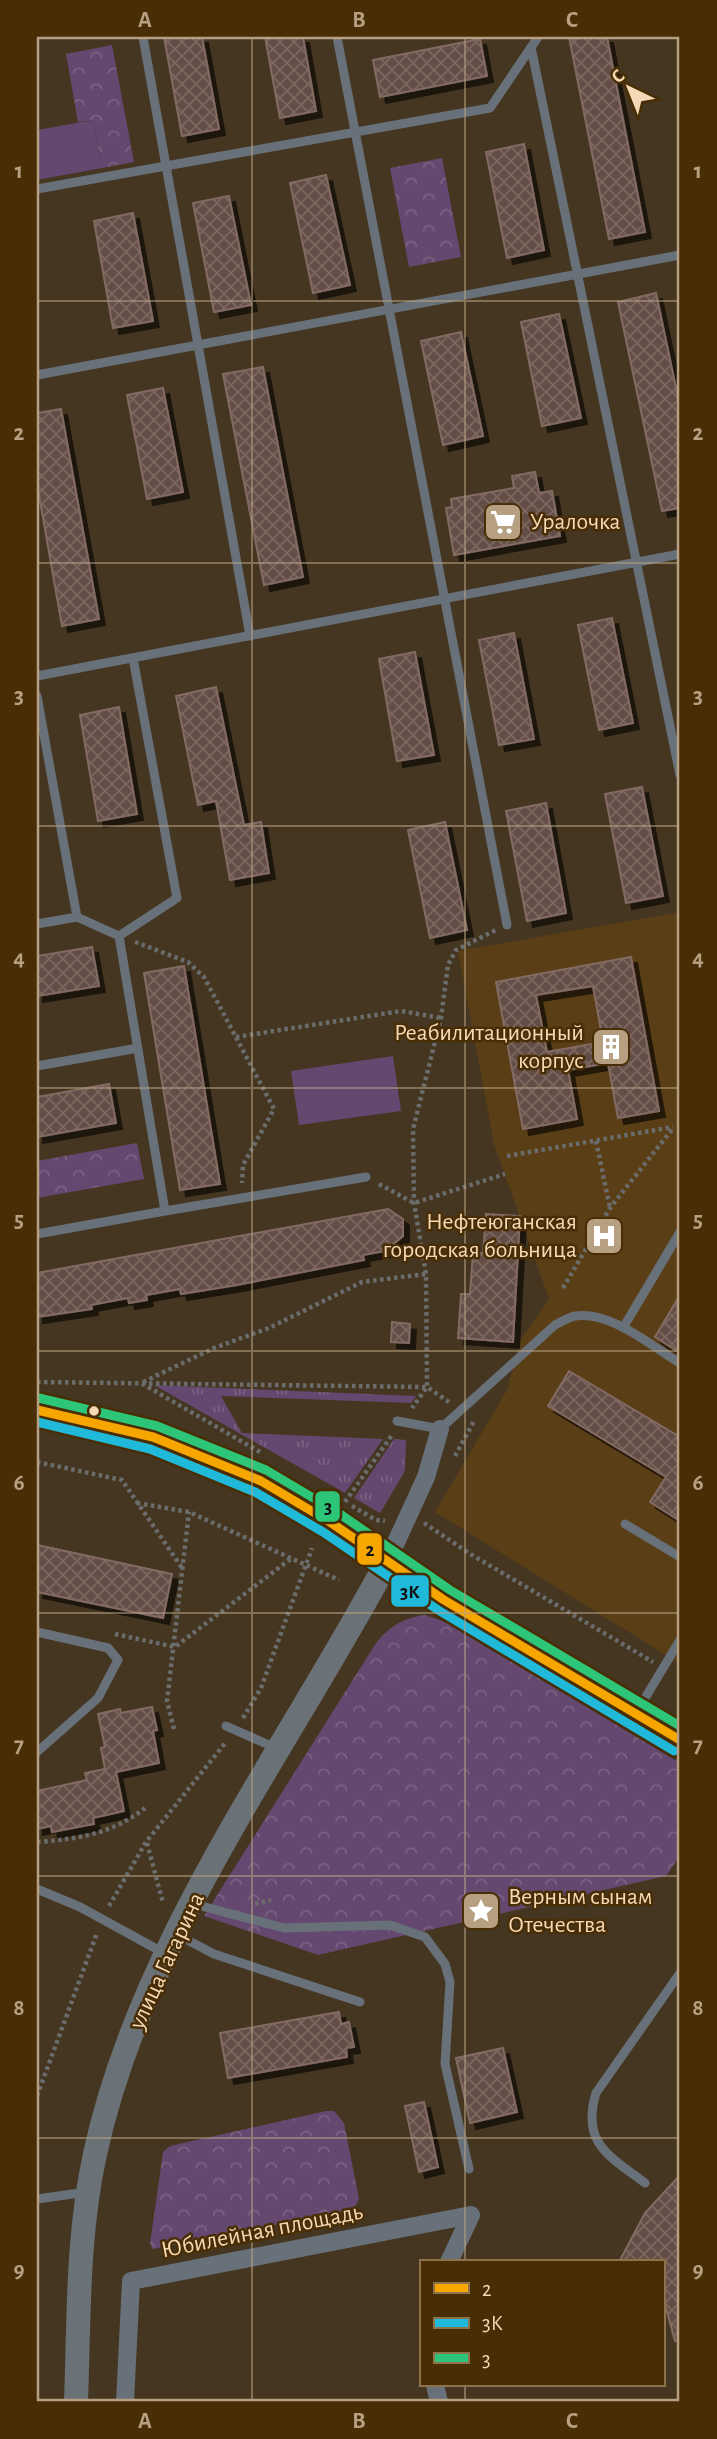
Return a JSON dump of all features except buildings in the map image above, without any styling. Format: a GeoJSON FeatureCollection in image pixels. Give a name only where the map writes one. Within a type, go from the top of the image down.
{"type":"FeatureCollection","features":[{"type":"Feature","properties":{"kind":"main road"},"geometry":{"type":"LineString","coordinates":[[37,1410],[136,1430],[219,1460],[291,1498],[444,1600],[680,1740]]}},
{"type":"Feature","properties":{"kind":"main road","name":"улица Гагарина"},"geometry":{"type":"LineString","coordinates":[[76,2402],[79,2290],[88,2192],[116,2080],[170,1944],[387,1562]]}},
{"type":"Feature","properties":{"kind":"street"},"geometry":{"type":"LineString","coordinates":[[387,1562],[426,1477],[440,1429]]}},
{"type":"Feature","properties":{"kind":"street","name":"Юбилейная площадь"},"geometry":{"type":"LineString","coordinates":[[125,2402],[131,2281],[471,2215],[450,2260]]}},
{"type":"Feature","properties":{"kind":"lane"},"geometry":{"type":"LineString","coordinates":[[144,37],[196,345],[250,636]]}},
{"type":"Feature","properties":{"kind":"lane"},"geometry":{"type":"LineString","coordinates":[[337,37],[507,925]]}},
{"type":"Feature","properties":{"kind":"lane"},"geometry":{"type":"LineString","coordinates":[[37,189],[490,108],[538,37]]}},
{"type":"Feature","properties":{"kind":"lane"},"geometry":{"type":"LineString","coordinates":[[531,47],[680,775]]}},
{"type":"Feature","properties":{"kind":"lane"},"geometry":{"type":"LineString","coordinates":[[37,375],[680,255]]}},
{"type":"Feature","properties":{"kind":"lane"},"geometry":{"type":"LineString","coordinates":[[37,676],[680,554]]}},
{"type":"Feature","properties":{"kind":"lane"},"geometry":{"type":"LineString","coordinates":[[119,936],[177,898],[133,658]]}},
{"type":"Feature","properties":{"kind":"lane"},"geometry":{"type":"LineString","coordinates":[[37,696],[77,917]]}},
{"type":"Feature","properties":{"kind":"lane"},"geometry":{"type":"LineString","coordinates":[[37,924],[77,917],[119,936]]}},
{"type":"Feature","properties":{"kind":"lane"},"geometry":{"type":"LineString","coordinates":[[119,936],[165,1211]]}},
{"type":"Feature","properties":{"kind":"lane"},"geometry":{"type":"LineString","coordinates":[[37,1066],[138,1048]]}},
{"type":"Feature","properties":{"kind":"lane"},"geometry":{"type":"LineString","coordinates":[[37,1234],[366,1177]]}},
{"type":"Feature","properties":{"kind":"lane"},"geometry":{"type":"LineString","coordinates":[[622,1328],[680,1231]]}},
{"type":"Feature","properties":{"kind":"lane"},"geometry":{"type":"LineString","coordinates":[[400,1421],[440,1429],[555,1325],[574,1316],[597,1317],[622,1328],[680,1363]]}},
{"type":"Feature","properties":{"kind":"lane"},"geometry":{"type":"LineString","coordinates":[[625,1524],[680,1557]]}},
{"type":"Feature","properties":{"kind":"lane"},"geometry":{"type":"LineString","coordinates":[[37,1632],[108,1648],[118,1660],[98,1698],[37,1752]]}},
{"type":"Feature","properties":{"kind":"lane"},"geometry":{"type":"LineString","coordinates":[[636,1714],[680,1640]]}},
{"type":"Feature","properties":{"kind":"lane"},"geometry":{"type":"LineString","coordinates":[[226,1726],[280,1749]]}},
{"type":"Feature","properties":{"kind":"lane"},"geometry":{"type":"LineString","coordinates":[[37,1889],[103,1920],[170,1944],[214,1954],[360,2002]]}},
{"type":"Feature","properties":{"kind":"lane"},"geometry":{"type":"LineString","coordinates":[[192,1904],[284,1928],[390,1925],[425,1937],[446,1964],[450,1982],[445,2064],[469,2169]]}},
{"type":"Feature","properties":{"kind":"lane"},"geometry":{"type":"LineString","coordinates":[[645,2183],[604,2151],[592,2133],[590,2112],[596,2093],[680,1973]]}},
{"type":"Feature","properties":{"kind":"lane"},"geometry":{"type":"LineString","coordinates":[[37,2199],[88,2192]]}},
{"type":"Feature","properties":{"kind":"path"},"geometry":{"type":"LineString","coordinates":[[345,1502],[400,1421],[427,1387],[426,1274],[414,1203],[413,1129],[442,1018],[448,965],[456,950],[507,925]]}},
{"type":"Feature","properties":{"kind":"path"},"geometry":{"type":"LineString","coordinates":[[119,936],[188,962],[204,977],[274,1109],[243,1165],[242,1198]]}},
{"type":"Feature","properties":{"kind":"path"},"geometry":{"type":"LineString","coordinates":[[236,1037],[401,1011],[442,1018]]}},
{"type":"Feature","properties":{"kind":"path"},"geometry":{"type":"LineString","coordinates":[[507,1156],[674,1127],[610,1209],[562,1289]]}},
{"type":"Feature","properties":{"kind":"path"},"geometry":{"type":"LineString","coordinates":[[596,1141],[610,1209]]}},
{"type":"Feature","properties":{"kind":"path"},"geometry":{"type":"LineString","coordinates":[[366,1177],[414,1203],[505,1174]]}},
{"type":"Feature","properties":{"kind":"path"},"geometry":{"type":"LineString","coordinates":[[141,1383],[214,1348],[269,1328],[362,1282],[426,1274]]}},
{"type":"Feature","properties":{"kind":"path"},"geometry":{"type":"LineString","coordinates":[[37,1382],[427,1387],[475,1418],[450,1463]]}},
{"type":"Feature","properties":{"kind":"path"},"geometry":{"type":"LineString","coordinates":[[141,1383],[261,1453]]}},
{"type":"Feature","properties":{"kind":"path"},"geometry":{"type":"LineString","coordinates":[[37,1462],[122,1480],[182,1568]]}},
{"type":"Feature","properties":{"kind":"path"},"geometry":{"type":"LineString","coordinates":[[332,1495],[376,1520],[427,1527],[663,1668]]}},
{"type":"Feature","properties":{"kind":"path"},"geometry":{"type":"LineString","coordinates":[[137,1503],[189,1512],[339,1580]]}},
{"type":"Feature","properties":{"kind":"path"},"geometry":{"type":"LineString","coordinates":[[174,1729],[167,1701],[189,1512]]}},
{"type":"Feature","properties":{"kind":"path"},"geometry":{"type":"LineString","coordinates":[[423,1516],[427,1527]]}},
{"type":"Feature","properties":{"kind":"path"},"geometry":{"type":"LineString","coordinates":[[37,2096],[103,1920],[128,1868],[236,1730],[261,1688],[312,1548]]}},
{"type":"Feature","properties":{"kind":"path"},"geometry":{"type":"LineString","coordinates":[[112,1633],[175,1647],[293,1557]]}},
{"type":"Feature","properties":{"kind":"path"},"geometry":{"type":"LineString","coordinates":[[37,1842],[93,1836],[126,1823],[145,1808]]}},
{"type":"Feature","properties":{"kind":"path"},"geometry":{"type":"LineString","coordinates":[[146,1842],[163,1903]]}},
{"type":"Feature","properties":{"kind":"shaded area","name":"Нефтеюганская городская больница"},"geometry":{"type":"Polygon","coordinates":[[[680,912],[680,1664],[435,1512],[507,1390],[521,1339],[549,1299],[494,1144],[458,951],[680,912]]]}},
{"type":"Feature","properties":{"kind":"green space"},"geometry":{"type":"Polygon","coordinates":[[[112,45],[134,162],[102,168],[93,120],[78,122],[66,54],[112,45]]]}},
{"type":"Feature","properties":{"kind":"green space"},"geometry":{"type":"Polygon","coordinates":[[[93,120],[102,168],[37,180],[37,130],[93,120]]]}},
{"type":"Feature","properties":{"kind":"green space"},"geometry":{"type":"Polygon","coordinates":[[[442,158],[461,257],[409,267],[390,168],[442,158]]]}},
{"type":"Feature","properties":{"kind":"green space"},"geometry":{"type":"Polygon","coordinates":[[[393,1056],[401,1111],[299,1125],[291,1071],[393,1056]]]}},
{"type":"Feature","properties":{"kind":"green space"},"geometry":{"type":"Polygon","coordinates":[[[137,1143],[144,1179],[37,1198],[37,1161],[137,1143]]]}},
{"type":"Feature","properties":{"kind":"green space"},"geometry":{"type":"Polygon","coordinates":[[[154,1385],[416,1396],[411,1403],[221,1396],[242,1433],[383,1439],[345,1493],[154,1385]]]}},
{"type":"Feature","properties":{"kind":"green space"},"geometry":{"type":"Polygon","coordinates":[[[394,1439],[406,1440],[405,1471],[380,1513],[354,1498],[394,1439]]]}},
{"type":"Feature","properties":{"kind":"green space"},"geometry":{"type":"Polygon","coordinates":[[[425,1615],[448,1623],[680,1763],[680,1856],[666,1876],[318,1955],[204,1916],[376,1643],[398,1624],[425,1615]]]}},
{"type":"Feature","properties":{"kind":"green space"},"geometry":{"type":"Polygon","coordinates":[[[334,2111],[344,2123],[359,2199],[354,2209],[153,2249],[150,2244],[163,2152],[170,2146],[334,2111]]]}},
{"type":"Feature","properties":{"kind":"transit line","name":"3"},"geometry":{"type":"LineString","coordinates":[[39,1398],[157,1426],[266,1470],[337,1512],[450,1590],[680,1726]]}},
{"type":"Feature","properties":{"kind":"transit line","name":"2"},"geometry":{"type":"LineString","coordinates":[[37,1410],[153,1437],[261,1481],[330,1522],[444,1600],[680,1740]]}},
{"type":"Feature","properties":{"kind":"transit line","name":"3К"},"geometry":{"type":"LineString","coordinates":[[37,1422],[150,1449],[255,1492],[323,1532],[438,1610],[674,1751]]}},
{"type":"Feature","properties":{"kind":"place","name":"Уралочка"},"geometry":{"type":"Point","coordinates":[503,522]}},
{"type":"Feature","properties":{"kind":"place","name":"Реабилитационный корпус"},"geometry":{"type":"Point","coordinates":[611,1047]}},
{"type":"Feature","properties":{"kind":"place","name":"Нефтеюганская городская больница"},"geometry":{"type":"Point","coordinates":[604,1236]}},
{"type":"Feature","properties":{"kind":"place","name":"Верным сынам Отечества"},"geometry":{"type":"Point","coordinates":[481,1911]}}]}
